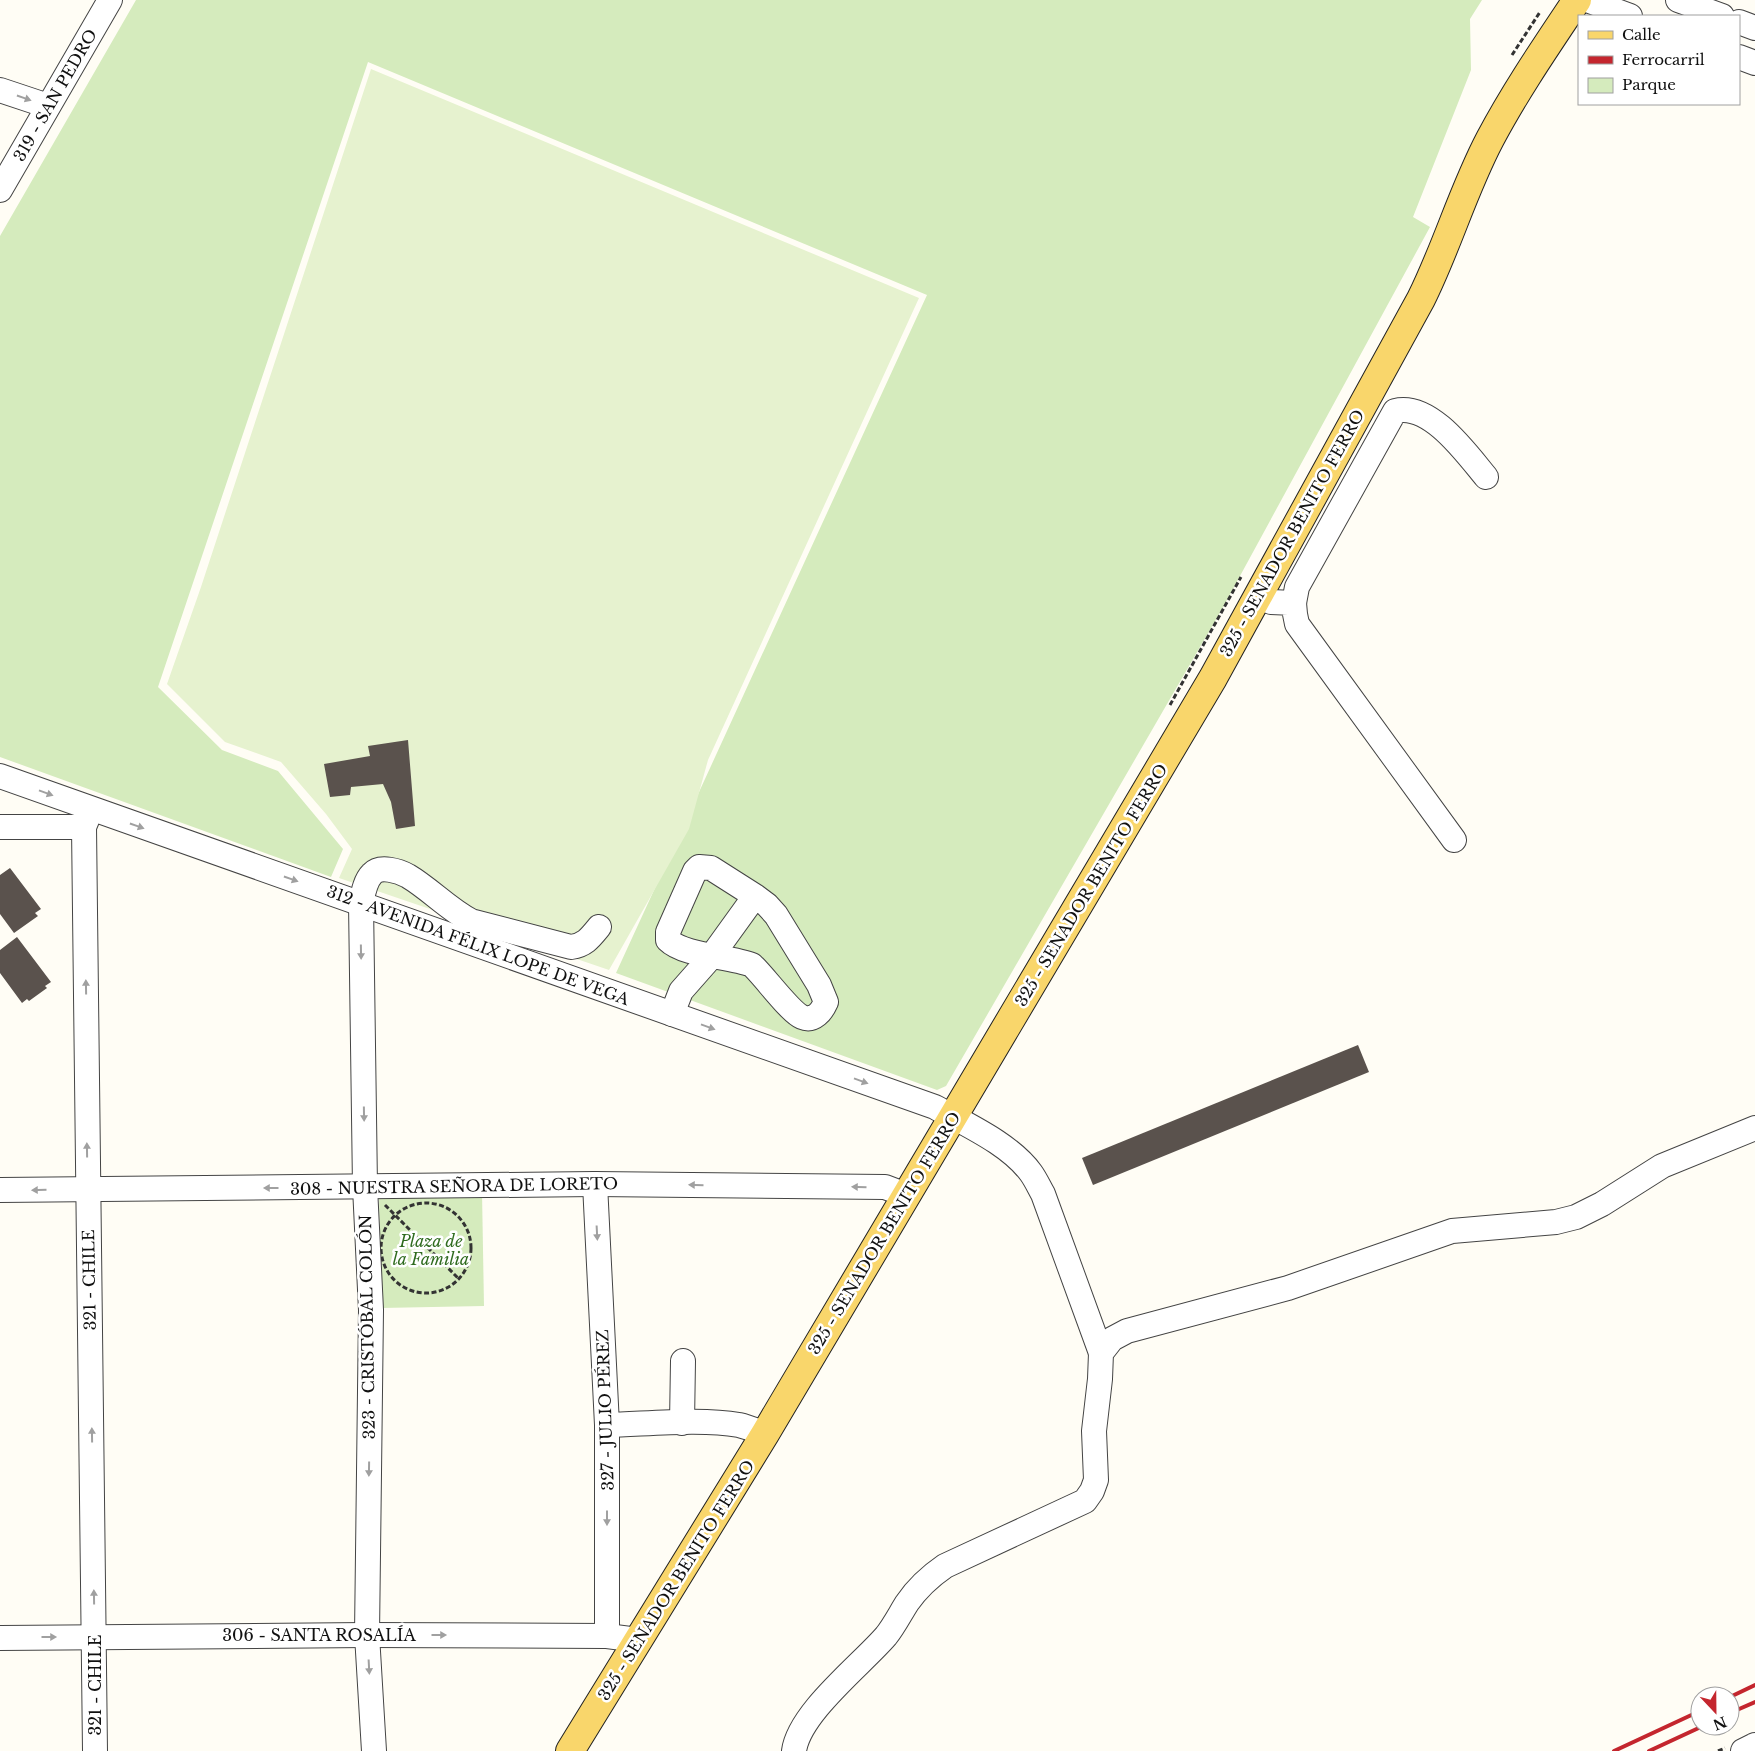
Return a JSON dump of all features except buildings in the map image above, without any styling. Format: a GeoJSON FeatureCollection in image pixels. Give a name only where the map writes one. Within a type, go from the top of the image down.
{"type":"FeatureCollection","features":[{"type":"Feature","properties":{"kind":"main road","name":"325 - SENADOR BENITO FERRO"},"geometry":{"type":"LineString","coordinates":[[570,1751],[765,1434],[1208,687],[1250,586],[1421,299],[1435,272],[1471,178],[1490,139],[1530,71],[1578,0]]}},
{"type":"Feature","properties":{"kind":"street","name":"319 - SAN PEDRO"},"geometry":{"type":"LineString","coordinates":[[0,190],[110,0]]}},
{"type":"Feature","properties":{"kind":"street"},"geometry":{"type":"LineString","coordinates":[[1587,0],[1627,15]]}},
{"type":"Feature","properties":{"kind":"street"},"geometry":{"type":"LineString","coordinates":[[1678,0],[1719,15]]}},
{"type":"Feature","properties":{"kind":"street"},"geometry":{"type":"LineString","coordinates":[[1740,22],[1755,28]]}},
{"type":"Feature","properties":{"kind":"street"},"geometry":{"type":"LineString","coordinates":[[1740,57],[1755,63]]}},
{"type":"Feature","properties":{"kind":"street"},"geometry":{"type":"LineString","coordinates":[[0,90],[48,106]]}},
{"type":"Feature","properties":{"kind":"street"},"geometry":{"type":"LineString","coordinates":[[1454,840],[1298,624],[1294,614],[1294,603],[1297,587],[1394,410],[1410,411],[1429,418],[1443,428],[1454,438],[1486,477]]}},
{"type":"Feature","properties":{"kind":"street"},"geometry":{"type":"LineString","coordinates":[[1250,586],[1270,602],[1294,603]]}},
{"type":"Feature","properties":{"kind":"street","name":"312 - AVENIDA FÉLIX LOPE DE VEGA"},"geometry":{"type":"LineString","coordinates":[[0,776],[88,818],[360,903],[935,1107],[973,1127],[1004,1148],[1020,1160],[1032,1174],[1043,1194],[1101,1353]]}},
{"type":"Feature","properties":{"kind":"street"},"geometry":{"type":"LineString","coordinates":[[0,827],[88,818]]}},
{"type":"Feature","properties":{"kind":"street","name":"321 - CHILE"},"geometry":{"type":"LineString","coordinates":[[88,818],[88,1189],[95,1751]]}},
{"type":"Feature","properties":{"kind":"street"},"geometry":{"type":"LineString","coordinates":[[699,867],[711,868],[755,896],[776,915],[818,985],[826,1002],[822,1012],[814,1018],[803,1018],[794,1011],[752,965],[673,945],[668,940],[668,932],[694,871],[699,867]]}},
{"type":"Feature","properties":{"kind":"street"},"geometry":{"type":"LineString","coordinates":[[360,903],[372,874],[382,869],[396,871],[408,876],[459,915],[471,921],[571,947],[581,946],[599,927]]}},
{"type":"Feature","properties":{"kind":"street"},"geometry":{"type":"LineString","coordinates":[[672,1014],[681,991],[711,956],[755,896]]}},
{"type":"Feature","properties":{"kind":"street","name":"323 - CRISTÓBAL COLÓN"},"geometry":{"type":"LineString","coordinates":[[360,903],[365,1187],[370,1310],[367,1635],[374,1751]]}},
{"type":"Feature","properties":{"kind":"street"},"geometry":{"type":"LineString","coordinates":[[794,1751],[795,1741],[813,1713],[887,1635],[908,1602],[926,1579],[944,1566],[1085,1501],[1092,1492],[1096,1480],[1094,1431],[1101,1353],[1112,1339],[1127,1331],[1288,1288],[1452,1231],[1556,1222],[1576,1217],[1602,1204],[1662,1166],[1755,1128]]}},
{"type":"Feature","properties":{"kind":"street","name":"308 - NUESTRA SEÑORA DE LORETO"},"geometry":{"type":"LineString","coordinates":[[0,1190],[595,1184],[885,1187],[906,1194]]}},
{"type":"Feature","properties":{"kind":"street","name":"327 - JULIO PÉREZ"},"geometry":{"type":"LineString","coordinates":[[595,1184],[607,1425],[607,1636]]}},
{"type":"Feature","properties":{"kind":"street"},"geometry":{"type":"LineString","coordinates":[[682,1422],[683,1361]]}},
{"type":"Feature","properties":{"kind":"street"},"geometry":{"type":"LineString","coordinates":[[607,1425],[682,1422],[724,1423],[741,1426],[765,1434]]}},
{"type":"Feature","properties":{"kind":"street","name":"306 - SANTA ROSALÍA"},"geometry":{"type":"LineString","coordinates":[[0,1638],[367,1635],[607,1636],[638,1640]]}},
{"type":"Feature","properties":{"kind":"street"},"geometry":{"type":"LineString","coordinates":[[1742,1751],[1755,1745]]}},
{"type":"Feature","properties":{"kind":"path"},"geometry":{"type":"LineString","coordinates":[[1512,57],[1544,7]]}},
{"type":"Feature","properties":{"kind":"path"},"geometry":{"type":"LineString","coordinates":[[1169,706],[1250,586]]}},
{"type":"Feature","properties":{"kind":"path"},"geometry":{"type":"LineString","coordinates":[[426,1204],[442,1206],[456,1214],[469,1234],[471,1250],[467,1266],[459,1279],[446,1289],[430,1293],[407,1289],[394,1280],[382,1259],[381,1243],[386,1228],[396,1215],[410,1207],[426,1204]]}},
{"type":"Feature","properties":{"kind":"path"},"geometry":{"type":"LineString","coordinates":[[396,1215],[459,1279]]}},
{"type":"Feature","properties":{"kind":"green space"},"geometry":{"type":"Polygon","coordinates":[[[136,0],[1482,0],[1470,19],[1471,70],[1413,217],[1430,227],[1222,609],[946,1086],[937,1090],[616,973],[927,295],[368,62],[158,687],[222,750],[278,771],[343,849],[331,877],[0,757],[0,236],[136,0]]]}},
{"type":"Feature","properties":{"kind":"green space"},"geometry":{"type":"Polygon","coordinates":[[[371,69],[919,298],[708,760],[689,829],[609,970],[339,878],[352,849],[326,814],[281,762],[225,742],[167,684],[201,587],[371,69]]]}},
{"type":"Feature","properties":{"kind":"green space","name":"Plaza de la Familia"},"geometry":{"type":"Polygon","coordinates":[[[482,1192],[484,1306],[381,1308],[379,1194],[482,1192]]]}},
{"type":"Feature","properties":{"kind":"railway"},"geometry":{"type":"LineString","coordinates":[[1740,1692],[1755,1685]]}},
{"type":"Feature","properties":{"kind":"railway"},"geometry":{"type":"LineString","coordinates":[[1740,1709],[1755,1702]]}},
{"type":"Feature","properties":{"kind":"railway"},"geometry":{"type":"LineString","coordinates":[[1614,1751],[1690,1716]]}},
{"type":"Feature","properties":{"kind":"railway"},"geometry":{"type":"LineString","coordinates":[[1649,1751],[1690,1732]]}}]}
